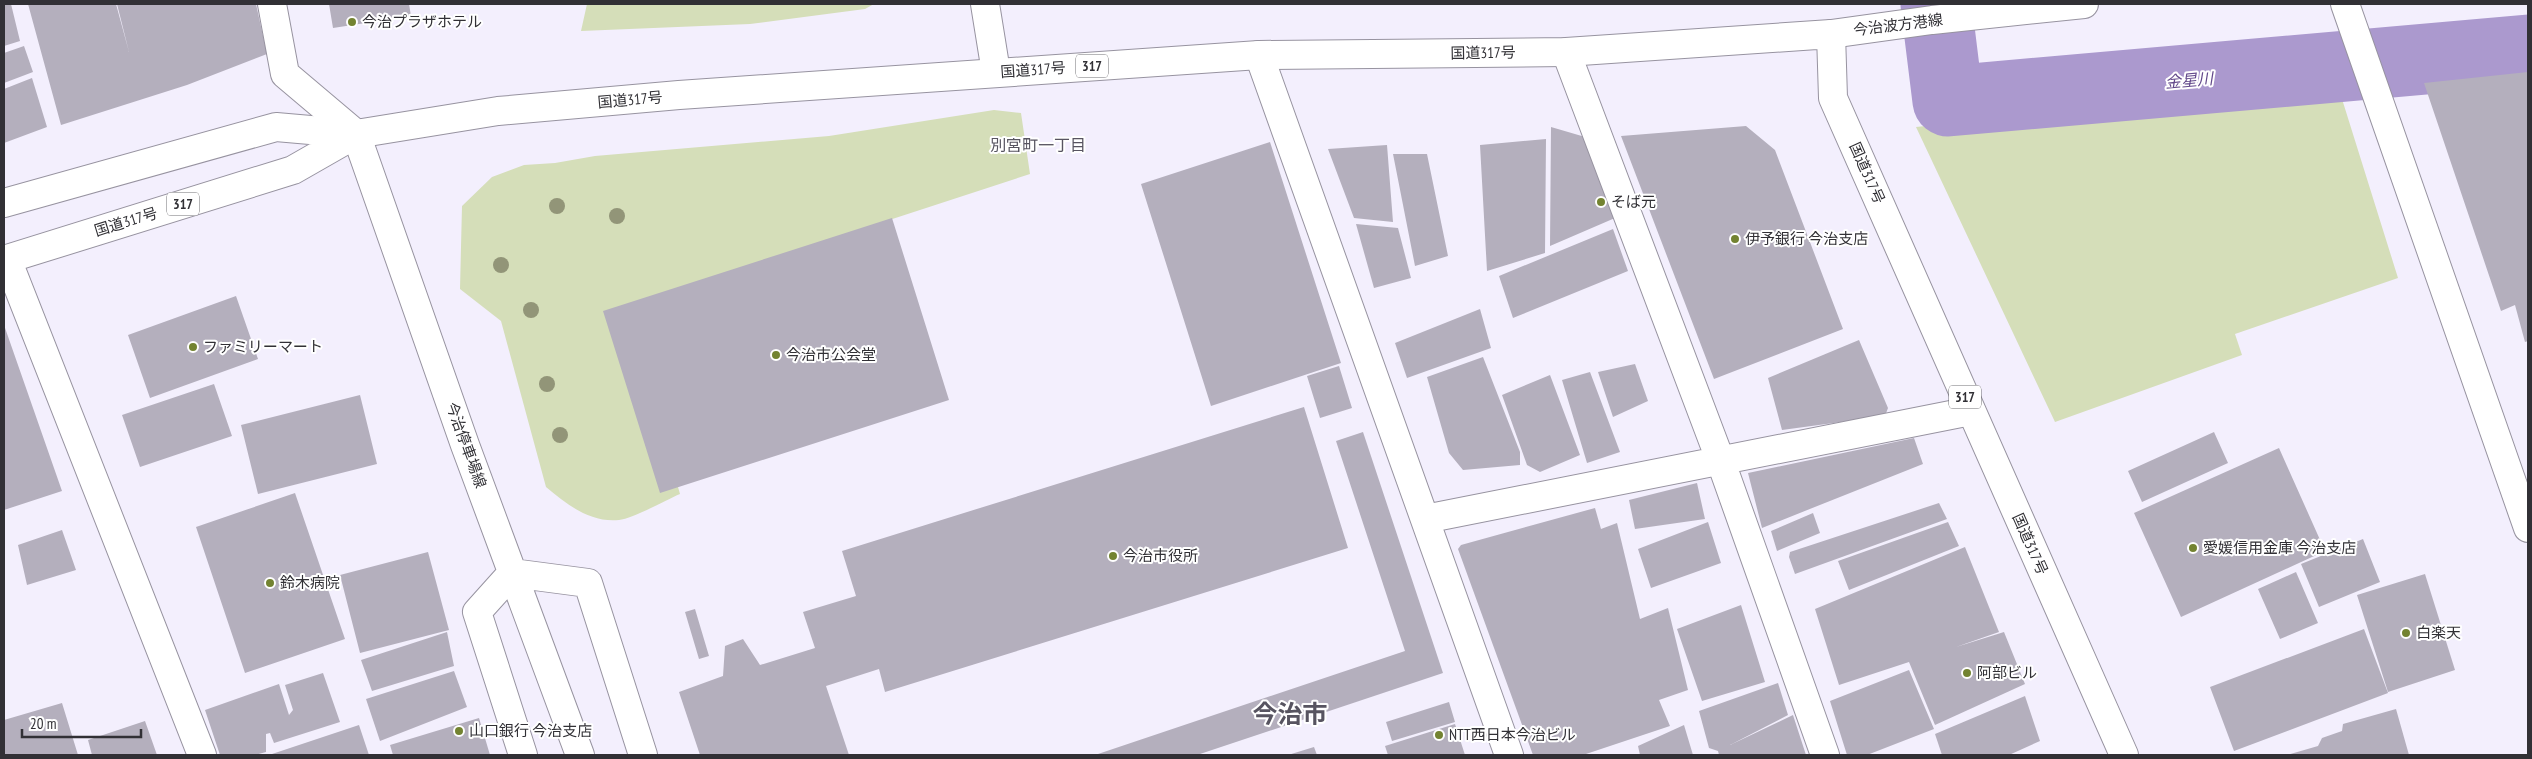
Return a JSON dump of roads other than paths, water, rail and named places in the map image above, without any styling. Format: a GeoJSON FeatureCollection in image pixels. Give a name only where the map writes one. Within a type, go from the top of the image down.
{"type":"FeatureCollection","features":[{"type":"Feature","properties":{"kind":"main road"},"geometry":{"type":"LineString","coordinates":[[272,4],[285,74],[356,134]]}},
{"type":"Feature","properties":{"kind":"main road"},"geometry":{"type":"LineString","coordinates":[[985,4],[996,72]]}},
{"type":"Feature","properties":{"kind":"main road","name":"今治波方港線"},"geometry":{"type":"LineString","coordinates":[[1831,34],[1932,20],[2084,4]]}},
{"type":"Feature","properties":{"kind":"main road"},"geometry":{"type":"LineString","coordinates":[[2345,4],[2528,528]]}},
{"type":"Feature","properties":{"kind":"main road","name":"国道317号"},"geometry":{"type":"LineString","coordinates":[[4,203],[276,127],[356,134],[498,111],[996,72],[1259,55],[1566,52],[1831,34],[1833,98],[2124,755]]}},
{"type":"Feature","properties":{"kind":"main road"},"geometry":{"type":"LineString","coordinates":[[1566,52],[1721,462],[1824,755]]}},
{"type":"Feature","properties":{"kind":"main road"},"geometry":{"type":"LineString","coordinates":[[1259,55],[1509,755]]}},
{"type":"Feature","properties":{"kind":"main road","name":"国道317号"},"geometry":{"type":"LineString","coordinates":[[5,259],[293,170],[356,134]]}},
{"type":"Feature","properties":{"kind":"main road","name":"今治停車場線"},"geometry":{"type":"LineString","coordinates":[[356,134],[512,573],[580,755]]}},
{"type":"Feature","properties":{"kind":"main road"},"geometry":{"type":"LineString","coordinates":[[5,259],[202,755]]}},
{"type":"Feature","properties":{"kind":"main road"},"geometry":{"type":"LineString","coordinates":[[1424,519],[1721,462],[1972,411]]}},
{"type":"Feature","properties":{"kind":"main road"},"geometry":{"type":"LineString","coordinates":[[523,755],[477,612],[512,573],[588,582],[643,755]]}},
{"type":"Feature","properties":{"kind":"waterway","name":"金星川"},"geometry":{"type":"LineString","coordinates":[[1936,4],[1948,101],[2528,50]]}},
{"type":"Feature","properties":{"kind":"place","name":"今治プラザホテル"},"geometry":{"type":"Point","coordinates":[352,22]}},
{"type":"Feature","properties":{"kind":"place","name":"そば元"},"geometry":{"type":"Point","coordinates":[1601,202]}},
{"type":"Feature","properties":{"kind":"place","name":"伊予銀行 今治支店"},"geometry":{"type":"Point","coordinates":[1735,239]}},
{"type":"Feature","properties":{"kind":"place","name":"ファミリーマート"},"geometry":{"type":"Point","coordinates":[193,347]}},
{"type":"Feature","properties":{"kind":"place","name":"今治市公会堂"},"geometry":{"type":"Point","coordinates":[776,355]}},
{"type":"Feature","properties":{"kind":"place","name":"愛媛信用金庫 今治支店"},"geometry":{"type":"Point","coordinates":[2193,548]}},
{"type":"Feature","properties":{"kind":"place","name":"今治市役所"},"geometry":{"type":"Point","coordinates":[1113,556]}},
{"type":"Feature","properties":{"kind":"place","name":"鈴木病院"},"geometry":{"type":"Point","coordinates":[270,583]}},
{"type":"Feature","properties":{"kind":"place","name":"白楽天"},"geometry":{"type":"Point","coordinates":[2406,633]}},
{"type":"Feature","properties":{"kind":"place","name":"阿部ビル"},"geometry":{"type":"Point","coordinates":[1967,673]}},
{"type":"Feature","properties":{"kind":"place","name":"山口銀行 今治支店"},"geometry":{"type":"Point","coordinates":[459,731]}},
{"type":"Feature","properties":{"kind":"place","name":"NTT西日本今治ビル"},"geometry":{"type":"Point","coordinates":[1439,735]}},
{"type":"Feature","properties":{"kind":"district","name":"別宮町一丁目"},"geometry":{"type":"Point","coordinates":[1038,145]}},
{"type":"Feature","properties":{"kind":"district","name":"今治市"},"geometry":{"type":"Point","coordinates":[1290,714]}}]}
